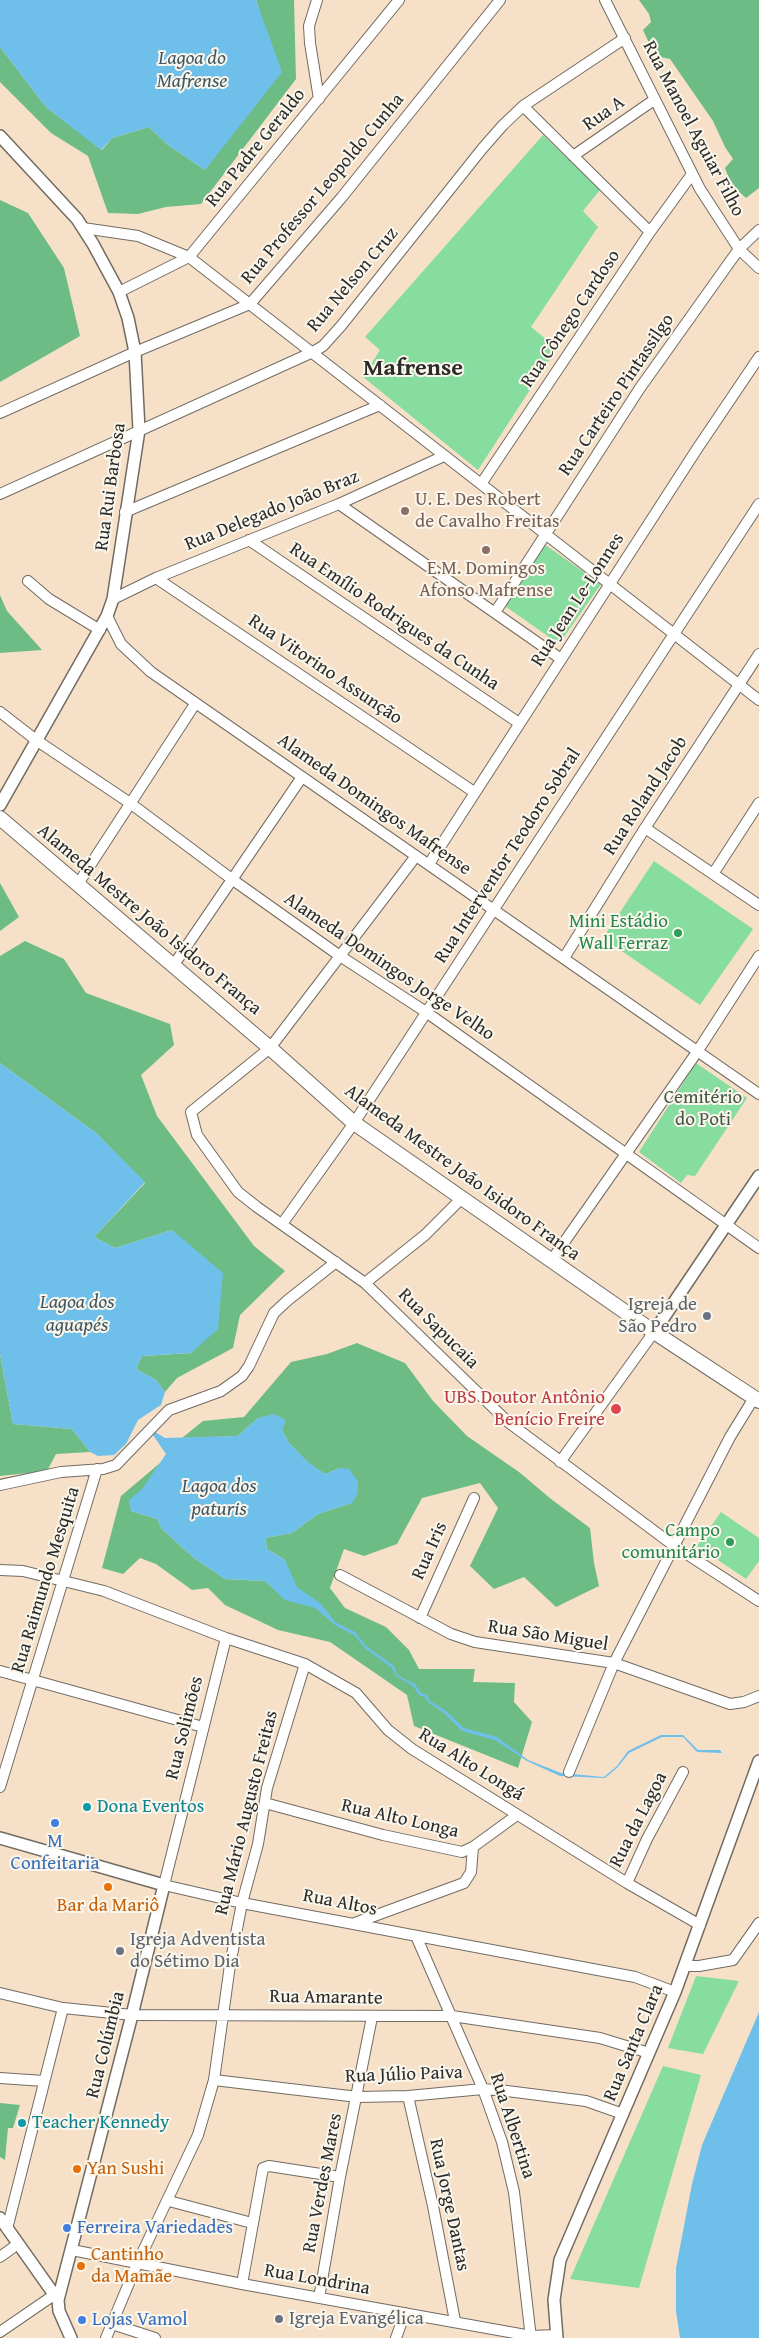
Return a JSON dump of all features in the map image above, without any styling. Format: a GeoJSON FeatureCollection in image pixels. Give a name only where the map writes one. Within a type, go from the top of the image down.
{"type":"FeatureCollection","features":[{"type":"Feature","properties":{"kind":"main road","name":"Alameda Mestre João Isidoro França"},"geometry":{"type":"LineString","coordinates":[[0,818],[354,1122],[461,1199],[654,1332],[757,1397]]}},
{"type":"Feature","properties":{"kind":"street"},"geometry":{"type":"LineString","coordinates":[[316,0],[310,26],[310,43],[319,99]]}},
{"type":"Feature","properties":{"kind":"street","name":"Rua Padre Geraldo"},"geometry":{"type":"LineString","coordinates":[[119,292],[189,257],[399,0]]}},
{"type":"Feature","properties":{"kind":"street","name":"Rua Professor Leopoldo Cunha"},"geometry":{"type":"LineString","coordinates":[[0,413],[135,352],[250,304],[342,197],[500,0]]}},
{"type":"Feature","properties":{"kind":"street","name":"Rua Manoel Aguiar Filho"},"geometry":{"type":"LineString","coordinates":[[605,0],[692,174],[739,249],[759,268]]}},
{"type":"Feature","properties":{"kind":"street","name":"Rua Nelson Cruz"},"geometry":{"type":"LineString","coordinates":[[0,494],[313,352],[331,338],[482,149],[523,106],[625,38]]}},
{"type":"Feature","properties":{"kind":"street","name":"Rua A"},"geometry":{"type":"LineString","coordinates":[[573,156],[654,100]]}},
{"type":"Feature","properties":{"kind":"street"},"geometry":{"type":"LineString","coordinates":[[523,106],[650,232]]}},
{"type":"Feature","properties":{"kind":"street","name":"Rua Rui Barbosa"},"geometry":{"type":"LineString","coordinates":[[0,136],[60,199],[83,228],[119,292],[128,318],[135,352],[139,430],[113,598],[107,616],[0,805]]}},
{"type":"Feature","properties":{"kind":"street","name":"Rua Cônego Cardoso"},"geometry":{"type":"LineString","coordinates":[[481,484],[650,232],[692,174]]}},
{"type":"Feature","properties":{"kind":"street"},"geometry":{"type":"LineString","coordinates":[[83,228],[138,236],[189,257],[759,700]]}},
{"type":"Feature","properties":{"kind":"street","name":"Rua Carteiro Pintassilgo"},"geometry":{"type":"LineString","coordinates":[[496,612],[640,388],[739,249],[759,230]]}},
{"type":"Feature","properties":{"kind":"street","name":"Rua Jean Le-Lonnes"},"geometry":{"type":"LineString","coordinates":[[429,864],[561,658],[759,356]]}},
{"type":"Feature","properties":{"kind":"street"},"geometry":{"type":"LineString","coordinates":[[125,512],[380,405]]}},
{"type":"Feature","properties":{"kind":"street","name":"Rua Delegado João Braz"},"geometry":{"type":"LineString","coordinates":[[113,598],[156,578],[339,504],[444,456]]}},
{"type":"Feature","properties":{"kind":"street"},"geometry":{"type":"LineString","coordinates":[[339,504],[561,658]]}},
{"type":"Feature","properties":{"kind":"street","name":"Rua Interventor Teodoro Sobral"},"geometry":{"type":"LineString","coordinates":[[282,1224],[354,1122],[675,635],[759,504]]}},
{"type":"Feature","properties":{"kind":"street","name":"Rua Emílio Rodrigues da Cunha"},"geometry":{"type":"LineString","coordinates":[[249,540],[519,724]]}},
{"type":"Feature","properties":{"kind":"street","name":"Rua Vitorino Assunção"},"geometry":{"type":"LineString","coordinates":[[156,578],[474,792]]}},
{"type":"Feature","properties":{"kind":"street"},"geometry":{"type":"LineString","coordinates":[[28,581],[49,599],[100,630]]}},
{"type":"Feature","properties":{"kind":"street","name":"Alameda Domingos Mafrense"},"geometry":{"type":"LineString","coordinates":[[107,616],[121,644],[134,658],[195,704],[759,1094]]}},
{"type":"Feature","properties":{"kind":"street","name":"Rua Roland Jacob"},"geometry":{"type":"LineString","coordinates":[[564,958],[645,828],[759,654]]}},
{"type":"Feature","properties":{"kind":"street"},"geometry":{"type":"LineString","coordinates":[[78,884],[195,704]]}},
{"type":"Feature","properties":{"kind":"street","name":"Alameda Domingos Jorge Velho"},"geometry":{"type":"LineString","coordinates":[[0,712],[36,740],[130,803],[233,880],[340,956],[426,1012],[759,1248]]}},
{"type":"Feature","properties":{"kind":"street"},"geometry":{"type":"LineString","coordinates":[[173,966],[302,777]]}},
{"type":"Feature","properties":{"kind":"street"},"geometry":{"type":"LineString","coordinates":[[713,874],[759,803]]}},
{"type":"Feature","properties":{"kind":"street"},"geometry":{"type":"LineString","coordinates":[[645,828],[759,905]]}},
{"type":"Feature","properties":{"kind":"street"},"geometry":{"type":"LineString","coordinates":[[270,1048],[416,856]]}},
{"type":"Feature","properties":{"kind":"street"},"geometry":{"type":"LineString","coordinates":[[551,1261],[697,1052],[759,956]]}},
{"type":"Feature","properties":{"kind":"street","name":"Rua Sapucaia"},"geometry":{"type":"LineString","coordinates":[[270,1048],[191,1112],[191,1117],[202,1143],[238,1192],[365,1283],[408,1322],[508,1422],[673,1545],[759,1601]]}},
{"type":"Feature","properties":{"kind":"street"},"geometry":{"type":"LineString","coordinates":[[560,1462],[654,1332],[759,1176]]}},
{"type":"Feature","properties":{"kind":"street"},"geometry":{"type":"LineString","coordinates":[[365,1283],[425,1235],[461,1199]]}},
{"type":"Feature","properties":{"kind":"street"},"geometry":{"type":"LineString","coordinates":[[0,1485],[61,1472],[109,1468],[122,1460],[169,1410],[221,1391],[242,1376],[249,1366],[274,1313],[336,1262]]}},
{"type":"Feature","properties":{"kind":"street"},"geometry":{"type":"LineString","coordinates":[[569,1772],[614,1663],[673,1545],[730,1437],[757,1397]]}},
{"type":"Feature","properties":{"kind":"street","name":"Rua Raimundo Mesquita"},"geometry":{"type":"LineString","coordinates":[[0,1787],[65,1581],[97,1469]]}},
{"type":"Feature","properties":{"kind":"street","name":"Rua Iris"},"geometry":{"type":"LineString","coordinates":[[420,1618],[474,1498]]}},
{"type":"Feature","properties":{"kind":"street","name":"Rua Alto Longá"},"geometry":{"type":"LineString","coordinates":[[0,1570],[15,1570],[65,1581],[126,1598],[226,1638],[305,1664],[356,1693],[400,1741],[627,1884],[700,1925]]}},
{"type":"Feature","properties":{"kind":"street","name":"Rua São Miguel"},"geometry":{"type":"LineString","coordinates":[[340,1575],[451,1634],[475,1642],[614,1663],[730,1704],[744,1702],[759,1696]]}},
{"type":"Feature","properties":{"kind":"street","name":"Rua Solimões"},"geometry":{"type":"LineString","coordinates":[[164,1885],[226,1638]]}},
{"type":"Feature","properties":{"kind":"street","name":"Rua Mário Augusto Freitas"},"geometry":{"type":"LineString","coordinates":[[106,2338],[198,2134],[214,2080],[242,1903],[258,1844],[272,1769],[305,1664]]}},
{"type":"Feature","properties":{"kind":"street"},"geometry":{"type":"LineString","coordinates":[[0,1671],[203,1727]]}},
{"type":"Feature","properties":{"kind":"street","name":"Rua Santa Clara"},"geometry":{"type":"LineString","coordinates":[[557,2337],[555,2293],[560,2260],[675,1992],[759,1761]]}},
{"type":"Feature","properties":{"kind":"street","name":"Rua da Lagoa"},"geometry":{"type":"LineString","coordinates":[[627,1884],[647,1839],[683,1772]]}},
{"type":"Feature","properties":{"kind":"street","name":"Rua Alto Longa"},"geometry":{"type":"LineString","coordinates":[[265,1803],[383,1835],[462,1852],[473,1847],[517,1815]]}},
{"type":"Feature","properties":{"kind":"street","name":"Rua Altos"},"geometry":{"type":"LineString","coordinates":[[0,1838],[164,1885],[242,1903],[635,1977],[675,1992]]}},
{"type":"Feature","properties":{"kind":"street"},"geometry":{"type":"LineString","coordinates":[[354,1923],[464,1883],[471,1872],[473,1847]]}},
{"type":"Feature","properties":{"kind":"street","name":"Rua Colúmbia"},"geometry":{"type":"LineString","coordinates":[[56,2298],[72,2250],[164,1885]]}},
{"type":"Feature","properties":{"kind":"street"},"geometry":{"type":"LineString","coordinates":[[684,1966],[699,1966],[734,1960],[759,1923]]}},
{"type":"Feature","properties":{"kind":"street","name":"Rua Albertina"},"geometry":{"type":"LineString","coordinates":[[416,1936],[484,2089],[502,2142],[514,2192],[531,2337]]}},
{"type":"Feature","properties":{"kind":"street","name":"Rua Amarante"},"geometry":{"type":"LineString","coordinates":[[0,1993],[63,2008],[132,2015],[452,2016],[600,2038],[649,2052]]}},
{"type":"Feature","properties":{"kind":"street"},"geometry":{"type":"LineString","coordinates":[[7,2228],[63,2008]]}},
{"type":"Feature","properties":{"kind":"street","name":"Rua Verdes Mares"},"geometry":{"type":"LineString","coordinates":[[319,2298],[340,2177],[358,2098],[372,2016]]}},
{"type":"Feature","properties":{"kind":"street"},"geometry":{"type":"LineString","coordinates":[[0,2078],[44,2081]]}},
{"type":"Feature","properties":{"kind":"street","name":"Rua Júlio Paiva"},"geometry":{"type":"LineString","coordinates":[[214,2080],[358,2098],[408,2096],[484,2089],[579,2100],[623,2114]]}},
{"type":"Feature","properties":{"kind":"street","name":"Rua Jorge Dantas"},"geometry":{"type":"LineString","coordinates":[[408,2096],[433,2206],[455,2321]]}},
{"type":"Feature","properties":{"kind":"street"},"geometry":{"type":"LineString","coordinates":[[242,2284],[264,2167],[340,2177]]}},
{"type":"Feature","properties":{"kind":"street"},"geometry":{"type":"LineString","coordinates":[[169,2200],[252,2223]]}},
{"type":"Feature","properties":{"kind":"street"},"geometry":{"type":"LineString","coordinates":[[0,2218],[56,2298],[71,2338]]}},
{"type":"Feature","properties":{"kind":"street"},"geometry":{"type":"LineString","coordinates":[[0,2257],[18,2244]]}},
{"type":"Feature","properties":{"kind":"street","name":"Rua Londrina"},"geometry":{"type":"LineString","coordinates":[[72,2250],[242,2284],[455,2321],[531,2337],[557,2337]]}},
{"type":"Feature","properties":{"kind":"street"},"geometry":{"type":"LineString","coordinates":[[0,2332],[56,2298]]}},
{"type":"Feature","properties":{"kind":"street"},"geometry":{"type":"LineString","coordinates":[[396,2338],[405,2313]]}},
{"type":"Feature","properties":{"kind":"street"},"geometry":{"type":"LineString","coordinates":[[112,2324],[155,2338]]}},
{"type":"Feature","properties":{"kind":"green space"},"geometry":{"type":"Polygon","coordinates":[[[256,0],[294,0],[296,79],[201,204],[166,207],[138,214],[108,213],[88,156],[51,133],[0,82],[0,47],[46,107],[102,150],[112,138],[149,127],[168,145],[205,170],[237,127],[259,9],[256,0]]]}},
{"type":"Feature","properties":{"kind":"green space"},"geometry":{"type":"Polygon","coordinates":[[[639,0],[759,0],[759,188],[746,198],[737,190],[728,176],[725,168],[733,159],[713,121],[670,59],[655,56],[643,30],[651,22],[649,14],[639,0]]]}},
{"type":"Feature","properties":{"kind":"green space"},"geometry":{"type":"Polygon","coordinates":[[[543,135],[600,190],[583,211],[598,227],[531,327],[557,348],[478,470],[363,377],[380,350],[365,337],[543,135]]]}},
{"type":"Feature","properties":{"kind":"green space"},"geometry":{"type":"Polygon","coordinates":[[[0,200],[28,213],[64,268],[80,336],[0,382],[0,200]]]}},
{"type":"Feature","properties":{"kind":"green space"},"geometry":{"type":"Polygon","coordinates":[[[544,544],[601,584],[559,644],[502,604],[544,544]]]}},
{"type":"Feature","properties":{"kind":"green space"},"geometry":{"type":"Polygon","coordinates":[[[0,595],[7,611],[42,650],[0,653],[0,595]]]}},
{"type":"Feature","properties":{"kind":"green space","name":"Mini Estádio Wall Ferraz"},"geometry":{"type":"Polygon","coordinates":[[[654,861],[753,929],[700,1005],[603,938],[654,861]]]}},
{"type":"Feature","properties":{"kind":"green space"},"geometry":{"type":"Polygon","coordinates":[[[0,883],[19,917],[0,931],[0,883]]]}},
{"type":"Feature","properties":{"kind":"green space"},"geometry":{"type":"Polygon","coordinates":[[[25,941],[64,959],[86,993],[170,1024],[174,1045],[141,1075],[157,1116],[254,1246],[285,1271],[240,1315],[233,1348],[177,1378],[165,1392],[156,1380],[136,1369],[142,1356],[192,1353],[172,1230],[115,1248],[94,1237],[145,1183],[96,1133],[0,1063],[0,956],[25,941]]]}},
{"type":"Feature","properties":{"kind":"green space","name":"Cemitério do Poti"},"geometry":{"type":"Polygon","coordinates":[[[696,1063],[747,1098],[695,1176],[687,1175],[681,1183],[639,1152],[696,1063]]]}},
{"type":"Feature","properties":{"kind":"green space"},"geometry":{"type":"Polygon","coordinates":[[[357,1343],[405,1363],[433,1401],[467,1436],[519,1472],[590,1528],[599,1586],[556,1607],[524,1577],[494,1589],[470,1566],[498,1508],[480,1483],[422,1498],[397,1544],[364,1556],[344,1549],[330,1588],[345,1608],[386,1627],[409,1650],[419,1669],[475,1669],[473,1682],[515,1683],[514,1702],[532,1722],[518,1768],[414,1726],[407,1695],[330,1642],[278,1630],[225,1605],[208,1588],[192,1590],[156,1564],[140,1558],[123,1574],[102,1568],[121,1496],[160,1463],[131,1511],[157,1519],[162,1529],[194,1558],[225,1579],[265,1581],[285,1599],[285,1560],[267,1549],[265,1538],[292,1533],[318,1514],[352,1503],[340,1468],[325,1474],[308,1463],[289,1443],[282,1430],[258,1418],[238,1436],[182,1438],[203,1421],[244,1417],[291,1362],[327,1354],[357,1343]]]}},
{"type":"Feature","properties":{"kind":"green space"},"geometry":{"type":"Polygon","coordinates":[[[0,1354],[13,1424],[72,1429],[90,1452],[56,1454],[47,1471],[0,1476],[0,1354]]]}},
{"type":"Feature","properties":{"kind":"green space","name":"Campo comunitário"},"geometry":{"type":"Polygon","coordinates":[[[721,1512],[759,1538],[759,1561],[746,1579],[697,1546],[721,1512]]]}},
{"type":"Feature","properties":{"kind":"green space"},"geometry":{"type":"Polygon","coordinates":[[[696,1976],[739,1981],[703,2054],[668,2048],[696,1976]]]}},
{"type":"Feature","properties":{"kind":"green space"},"geometry":{"type":"Polygon","coordinates":[[[663,2066],[701,2075],[639,2288],[570,2279],[663,2066]]]}},
{"type":"Feature","properties":{"kind":"green space"},"geometry":{"type":"Polygon","coordinates":[[[0,2103],[20,2105],[13,2128],[8,2128],[5,2160],[0,2157],[0,2103]]]}},
{"type":"Feature","properties":{"kind":"water","name":"Lagoa do Mafrense"},"geometry":{"type":"Polygon","coordinates":[[[0,0],[256,0],[282,72],[205,170],[168,145],[149,127],[112,138],[101,150],[46,107],[0,47],[0,0]]]}},
{"type":"Feature","properties":{"kind":"water","name":"Lagoa dos aguapés"},"geometry":{"type":"Polygon","coordinates":[[[0,1063],[96,1133],[145,1182],[94,1237],[115,1248],[172,1230],[223,1273],[218,1329],[191,1353],[142,1356],[136,1369],[156,1380],[165,1392],[161,1405],[138,1420],[126,1444],[114,1455],[98,1456],[90,1452],[72,1429],[13,1424],[0,1354],[0,1063]]]}},
{"type":"Feature","properties":{"kind":"water","name":"Lagoa dos paturis"},"geometry":{"type":"Polygon","coordinates":[[[274,1414],[286,1420],[282,1430],[289,1443],[308,1462],[325,1474],[340,1468],[349,1469],[358,1481],[358,1493],[352,1503],[318,1514],[292,1533],[265,1538],[267,1549],[285,1560],[297,1587],[321,1604],[335,1622],[355,1632],[366,1646],[394,1666],[397,1675],[415,1684],[421,1693],[427,1695],[430,1701],[446,1711],[464,1728],[497,1737],[528,1760],[561,1773],[604,1777],[617,1766],[628,1751],[661,1735],[683,1735],[698,1750],[720,1750],[722,1753],[697,1752],[683,1737],[662,1737],[629,1753],[618,1767],[605,1778],[560,1776],[527,1761],[495,1740],[462,1731],[444,1713],[428,1702],[425,1697],[419,1695],[413,1686],[396,1676],[392,1668],[365,1648],[354,1635],[335,1625],[315,1608],[285,1600],[265,1581],[225,1579],[194,1558],[162,1529],[157,1519],[131,1511],[129,1500],[142,1489],[166,1454],[153,1435],[155,1432],[165,1438],[238,1436],[258,1418],[274,1414]]]}},
{"type":"Feature","properties":{"kind":"water"},"geometry":{"type":"Polygon","coordinates":[[[759,2012],[759,2338],[680,2338],[676,2311],[676,2268],[692,2184],[702,2145],[759,2012]]]}},
{"type":"Feature","properties":{"kind":"place","name":"U. E. Des Robert de Cavalho Freitas"},"geometry":{"type":"Point","coordinates":[405,511]}},
{"type":"Feature","properties":{"kind":"place","name":"E.M. Domingos Afonso Mafrense"},"geometry":{"type":"Point","coordinates":[486,550]}},
{"type":"Feature","properties":{"kind":"place","name":"Mini Estádio Wall Ferraz"},"geometry":{"type":"Point","coordinates":[678,933]}},
{"type":"Feature","properties":{"kind":"place","name":"Igreja de São Pedro"},"geometry":{"type":"Point","coordinates":[707,1316]}},
{"type":"Feature","properties":{"kind":"place","name":"UBS Doutor Antônio Benício Freire"},"geometry":{"type":"Point","coordinates":[616,1409]}},
{"type":"Feature","properties":{"kind":"place","name":"Campo comunitário"},"geometry":{"type":"Point","coordinates":[730,1542]}},
{"type":"Feature","properties":{"kind":"place","name":"Dona Eventos"},"geometry":{"type":"Point","coordinates":[87,1807]}},
{"type":"Feature","properties":{"kind":"place","name":"M Confeitaria"},"geometry":{"type":"Point","coordinates":[55,1823]}},
{"type":"Feature","properties":{"kind":"place","name":"Bar da Mariô"},"geometry":{"type":"Point","coordinates":[108,1887]}},
{"type":"Feature","properties":{"kind":"place","name":"Igreja Adventista do Sétimo Dia"},"geometry":{"type":"Point","coordinates":[120,1951]}},
{"type":"Feature","properties":{"kind":"place","name":"Teacher Kennedy"},"geometry":{"type":"Point","coordinates":[22,2123]}},
{"type":"Feature","properties":{"kind":"place","name":"Yan Sushi"},"geometry":{"type":"Point","coordinates":[77,2169]}},
{"type":"Feature","properties":{"kind":"place","name":"Ferreira Variedades"},"geometry":{"type":"Point","coordinates":[67,2228]}},
{"type":"Feature","properties":{"kind":"place","name":"Cantinho da Mamãe"},"geometry":{"type":"Point","coordinates":[81,2266]}},
{"type":"Feature","properties":{"kind":"place","name":"Igreja Evangélica"},"geometry":{"type":"Point","coordinates":[279,2319]}},
{"type":"Feature","properties":{"kind":"place","name":"Lojas Vamol"},"geometry":{"type":"Point","coordinates":[82,2320]}},
{"type":"Feature","properties":{"kind":"district","name":"Mafrense"},"geometry":{"type":"Point","coordinates":[413,369]}}]}
